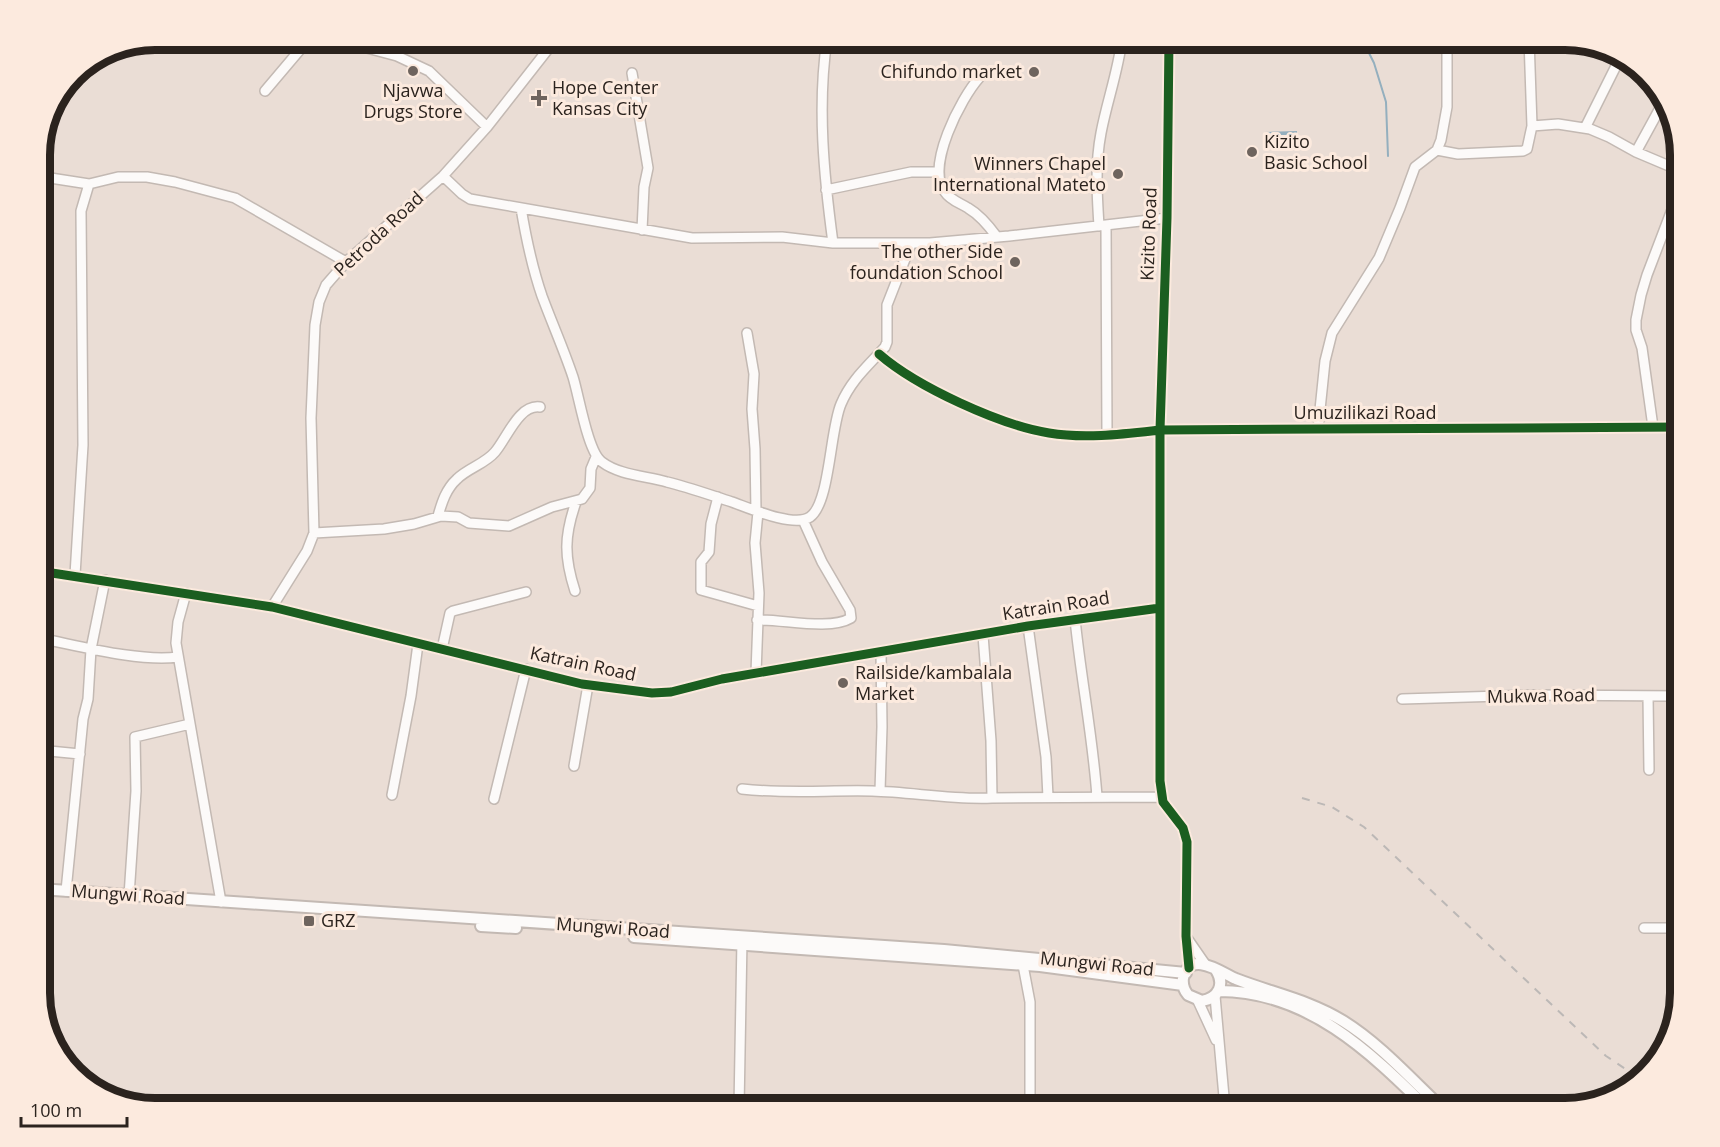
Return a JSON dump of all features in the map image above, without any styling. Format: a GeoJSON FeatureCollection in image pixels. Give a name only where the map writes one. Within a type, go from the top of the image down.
{"type":"FeatureCollection","features":[{"type":"Feature","properties":{"kind":"main road","name":"Mungwi Road"},"geometry":{"type":"LineString","coordinates":[[50,890],[742,941],[1023,965],[1125,976],[1183,986]]}},
{"type":"Feature","properties":{"kind":"main road","name":"Mungwi Road"},"geometry":{"type":"LineString","coordinates":[[50,895],[360,915],[460,925],[1010,955],[1187,971]]}},
{"type":"Feature","properties":{"kind":"main road"},"geometry":{"type":"LineString","coordinates":[[1417,1098],[1374,1056],[1328,1023],[1311,1014],[1238,992],[1217,994],[1207,1001],[1198,1001],[1188,995],[1183,986],[1187,971],[1194,965],[1205,964],[1241,981],[1305,1002],[1343,1021],[1389,1057],[1432,1098]]}},
{"type":"Feature","properties":{"kind":"main road"},"geometry":{"type":"LineString","coordinates":[[1216,970],[1220,978],[1217,994]]}},
{"type":"Feature","properties":{"kind":"street"},"geometry":{"type":"LineString","coordinates":[[265,90],[300,50]]}},
{"type":"Feature","properties":{"kind":"street"},"geometry":{"type":"LineString","coordinates":[[374,50],[397,56],[429,71],[487,127]]}},
{"type":"Feature","properties":{"kind":"street","name":"Petroda Road"},"geometry":{"type":"LineString","coordinates":[[273,607],[307,551],[314,534],[311,418],[315,325],[319,302],[326,285],[346,262],[443,176],[487,127],[547,50]]}},
{"type":"Feature","properties":{"kind":"street"},"geometry":{"type":"LineString","coordinates":[[826,50],[822,88],[826,190],[833,243]]}},
{"type":"Feature","properties":{"kind":"street"},"geometry":{"type":"LineString","coordinates":[[1107,434],[1098,154],[1120,50]]}},
{"type":"Feature","properties":{"kind":"street","name":"Kizito Road"},"geometry":{"type":"LineString","coordinates":[[1161,797],[1160,430],[1167,218],[1169,50]]}},
{"type":"Feature","properties":{"kind":"street"},"geometry":{"type":"LineString","coordinates":[[1318,429],[1325,361],[1332,333],[1379,258],[1417,163],[1437,150],[1444,128],[1447,107],[1447,50]]}},
{"type":"Feature","properties":{"kind":"street"},"geometry":{"type":"LineString","coordinates":[[1437,150],[1458,154],[1522,152],[1527,149],[1532,126],[1529,50]]}},
{"type":"Feature","properties":{"kind":"street"},"geometry":{"type":"LineString","coordinates":[[1585,128],[1618,64]]}},
{"type":"Feature","properties":{"kind":"street"},"geometry":{"type":"LineString","coordinates":[[632,73],[648,168],[644,187],[642,230]]}},
{"type":"Feature","properties":{"kind":"street"},"geometry":{"type":"LineString","coordinates":[[979,78],[964,96],[952,122],[939,161],[940,182],[945,194],[975,213],[997,237]]}},
{"type":"Feature","properties":{"kind":"street"},"geometry":{"type":"LineString","coordinates":[[1635,152],[1660,108]]}},
{"type":"Feature","properties":{"kind":"street"},"geometry":{"type":"LineString","coordinates":[[1532,126],[1558,124],[1585,128],[1670,166]]}},
{"type":"Feature","properties":{"kind":"street"},"geometry":{"type":"LineString","coordinates":[[826,190],[911,172],[939,172]]}},
{"type":"Feature","properties":{"kind":"street"},"geometry":{"type":"LineString","coordinates":[[443,176],[470,199],[692,238],[782,237],[833,243],[911,244],[1167,218]]}},
{"type":"Feature","properties":{"kind":"street"},"geometry":{"type":"LineString","coordinates":[[50,178],[89,184],[118,177],[147,177],[235,198],[346,262]]}},
{"type":"Feature","properties":{"kind":"street"},"geometry":{"type":"LineString","coordinates":[[75,575],[83,445],[81,211],[89,184]]}},
{"type":"Feature","properties":{"kind":"street"},"geometry":{"type":"LineString","coordinates":[[521,208],[534,268],[551,321],[568,361],[596,457],[610,468],[668,482],[757,511],[797,521],[813,514],[820,501],[827,477],[841,402],[857,375],[879,354],[887,342],[887,305],[911,244]]}},
{"type":"Feature","properties":{"kind":"street"},"geometry":{"type":"LineString","coordinates":[[1653,428],[1636,320],[1647,275],[1670,215]]}},
{"type":"Feature","properties":{"kind":"street"},"geometry":{"type":"LineString","coordinates":[[747,333],[754,374],[752,409],[757,511],[755,543],[759,585],[756,673]]}},
{"type":"Feature","properties":{"kind":"street","name":"Umuzilikazi Road"},"geometry":{"type":"LineString","coordinates":[[879,354],[911,378],[959,402],[1016,424],[1050,433],[1107,434],[1160,430],[1670,427]]}},
{"type":"Feature","properties":{"kind":"street"},"geometry":{"type":"LineString","coordinates":[[438,516],[444,495],[457,479],[491,456],[525,412],[533,407],[540,407]]}},
{"type":"Feature","properties":{"kind":"street"},"geometry":{"type":"LineString","coordinates":[[314,534],[384,530],[438,516],[453,516],[469,523],[509,526],[552,507],[576,502],[589,491],[591,469],[596,457]]}},
{"type":"Feature","properties":{"kind":"street"},"geometry":{"type":"LineString","coordinates":[[718,497],[711,524],[710,548],[701,562],[701,590],[758,606]]}},
{"type":"Feature","properties":{"kind":"street"},"geometry":{"type":"LineString","coordinates":[[575,591],[567,564],[567,529],[576,502]]}},
{"type":"Feature","properties":{"kind":"street"},"geometry":{"type":"LineString","coordinates":[[757,620],[810,624],[830,623],[851,618],[803,520]]}},
{"type":"Feature","properties":{"kind":"street","name":"Katrain Road"},"geometry":{"type":"LineString","coordinates":[[50,572],[273,607],[588,685],[639,693],[662,693],[756,673],[1028,626],[1160,608]]}},
{"type":"Feature","properties":{"kind":"street"},"geometry":{"type":"LineString","coordinates":[[66,891],[83,719],[88,699],[92,649],[105,579]]}},
{"type":"Feature","properties":{"kind":"street"},"geometry":{"type":"LineString","coordinates":[[442,649],[450,613],[526,592]]}},
{"type":"Feature","properties":{"kind":"street"},"geometry":{"type":"LineString","coordinates":[[186,593],[176,634],[178,657],[221,902]]}},
{"type":"Feature","properties":{"kind":"street"},"geometry":{"type":"LineString","coordinates":[[1075,619],[1094,753],[1097,797]]}},
{"type":"Feature","properties":{"kind":"street"},"geometry":{"type":"LineString","coordinates":[[1028,626],[1046,757],[1048,797]]}},
{"type":"Feature","properties":{"kind":"street"},"geometry":{"type":"LineString","coordinates":[[983,635],[991,741],[992,798]]}},
{"type":"Feature","properties":{"kind":"street"},"geometry":{"type":"LineString","coordinates":[[50,640],[156,658],[178,657]]}},
{"type":"Feature","properties":{"kind":"street"},"geometry":{"type":"LineString","coordinates":[[392,795],[411,696],[418,644]]}},
{"type":"Feature","properties":{"kind":"street"},"geometry":{"type":"LineString","coordinates":[[880,791],[881,652]]}},
{"type":"Feature","properties":{"kind":"street"},"geometry":{"type":"LineString","coordinates":[[494,799],[526,669]]}},
{"type":"Feature","properties":{"kind":"street"},"geometry":{"type":"LineString","coordinates":[[573,766],[588,685]]}},
{"type":"Feature","properties":{"kind":"street","name":"Mukwa Road"},"geometry":{"type":"LineString","coordinates":[[1401,699],[1534,695],[1670,696]]}},
{"type":"Feature","properties":{"kind":"street"},"geometry":{"type":"LineString","coordinates":[[1648,696],[1649,770]]}},
{"type":"Feature","properties":{"kind":"street"},"geometry":{"type":"LineString","coordinates":[[129,896],[136,791],[135,737],[190,724]]}},
{"type":"Feature","properties":{"kind":"street"},"geometry":{"type":"LineString","coordinates":[[50,751],[80,754]]}},
{"type":"Feature","properties":{"kind":"street"},"geometry":{"type":"LineString","coordinates":[[742,789],[880,791],[953,798],[1161,797],[1167,810],[1185,832],[1188,842],[1187,971]]}},
{"type":"Feature","properties":{"kind":"street"},"geometry":{"type":"LineString","coordinates":[[1644,928],[1670,928]]}},
{"type":"Feature","properties":{"kind":"street"},"geometry":{"type":"LineString","coordinates":[[1186,936],[1205,964]]}},
{"type":"Feature","properties":{"kind":"street"},"geometry":{"type":"LineString","coordinates":[[739,1098],[742,941]]}},
{"type":"Feature","properties":{"kind":"street"},"geometry":{"type":"LineString","coordinates":[[1023,965],[1030,1002],[1030,1098]]}},
{"type":"Feature","properties":{"kind":"street"},"geometry":{"type":"LineString","coordinates":[[1217,994],[1218,1045],[1224,1078],[1225,1098]]}},
{"type":"Feature","properties":{"kind":"street"},"geometry":{"type":"LineString","coordinates":[[1198,1001],[1218,1045]]}},
{"type":"Feature","properties":{"kind":"water"},"geometry":{"type":"Polygon","coordinates":[[[1297,131],[1297,149],[1265,148],[1265,132],[1297,131]]]}},
{"type":"Feature","properties":{"kind":"waterway"},"geometry":{"type":"LineString","coordinates":[[1368,50],[1386,102],[1388,156]]}},
{"type":"Feature","properties":{"kind":"railway"},"geometry":{"type":"LineString","coordinates":[[1302,798],[1332,807],[1364,827],[1606,1056],[1632,1073]]}},
{"type":"Feature","properties":{"kind":"cycle path"},"geometry":{"type":"LineString","coordinates":[[1169,50],[1167,218],[1160,430],[1160,781],[1163,802],[1183,828],[1187,842],[1186,936],[1189,968]]}},
{"type":"Feature","properties":{"kind":"cycle path"},"geometry":{"type":"LineString","coordinates":[[879,354],[895,367],[960,403],[1029,429],[1063,435],[1104,435],[1160,430],[1670,427]]}},
{"type":"Feature","properties":{"kind":"cycle path"},"geometry":{"type":"LineString","coordinates":[[50,573],[272,607],[582,684],[652,693],[671,692],[722,679],[1028,626],[1160,608]]}},
{"type":"Feature","properties":{"kind":"place","name":"Njavwa Drugs Store"},"geometry":{"type":"Point","coordinates":[413,71]}},
{"type":"Feature","properties":{"kind":"place","name":"Chifundo market"},"geometry":{"type":"Point","coordinates":[1034,72]}},
{"type":"Feature","properties":{"kind":"place","name":"Hope Center Kansas City"},"geometry":{"type":"Point","coordinates":[539,98]}},
{"type":"Feature","properties":{"kind":"place","name":"Kizito Basic School"},"geometry":{"type":"Point","coordinates":[1252,152]}},
{"type":"Feature","properties":{"kind":"place","name":"Winners Chapel International Mateto"},"geometry":{"type":"Point","coordinates":[1118,174]}},
{"type":"Feature","properties":{"kind":"place","name":"The other Side foundation School"},"geometry":{"type":"Point","coordinates":[1015,262]}},
{"type":"Feature","properties":{"kind":"place","name":"Railside/kambalala Market"},"geometry":{"type":"Point","coordinates":[843,683]}},
{"type":"Feature","properties":{"kind":"place","name":"GRZ"},"geometry":{"type":"Point","coordinates":[309,921]}}]}
